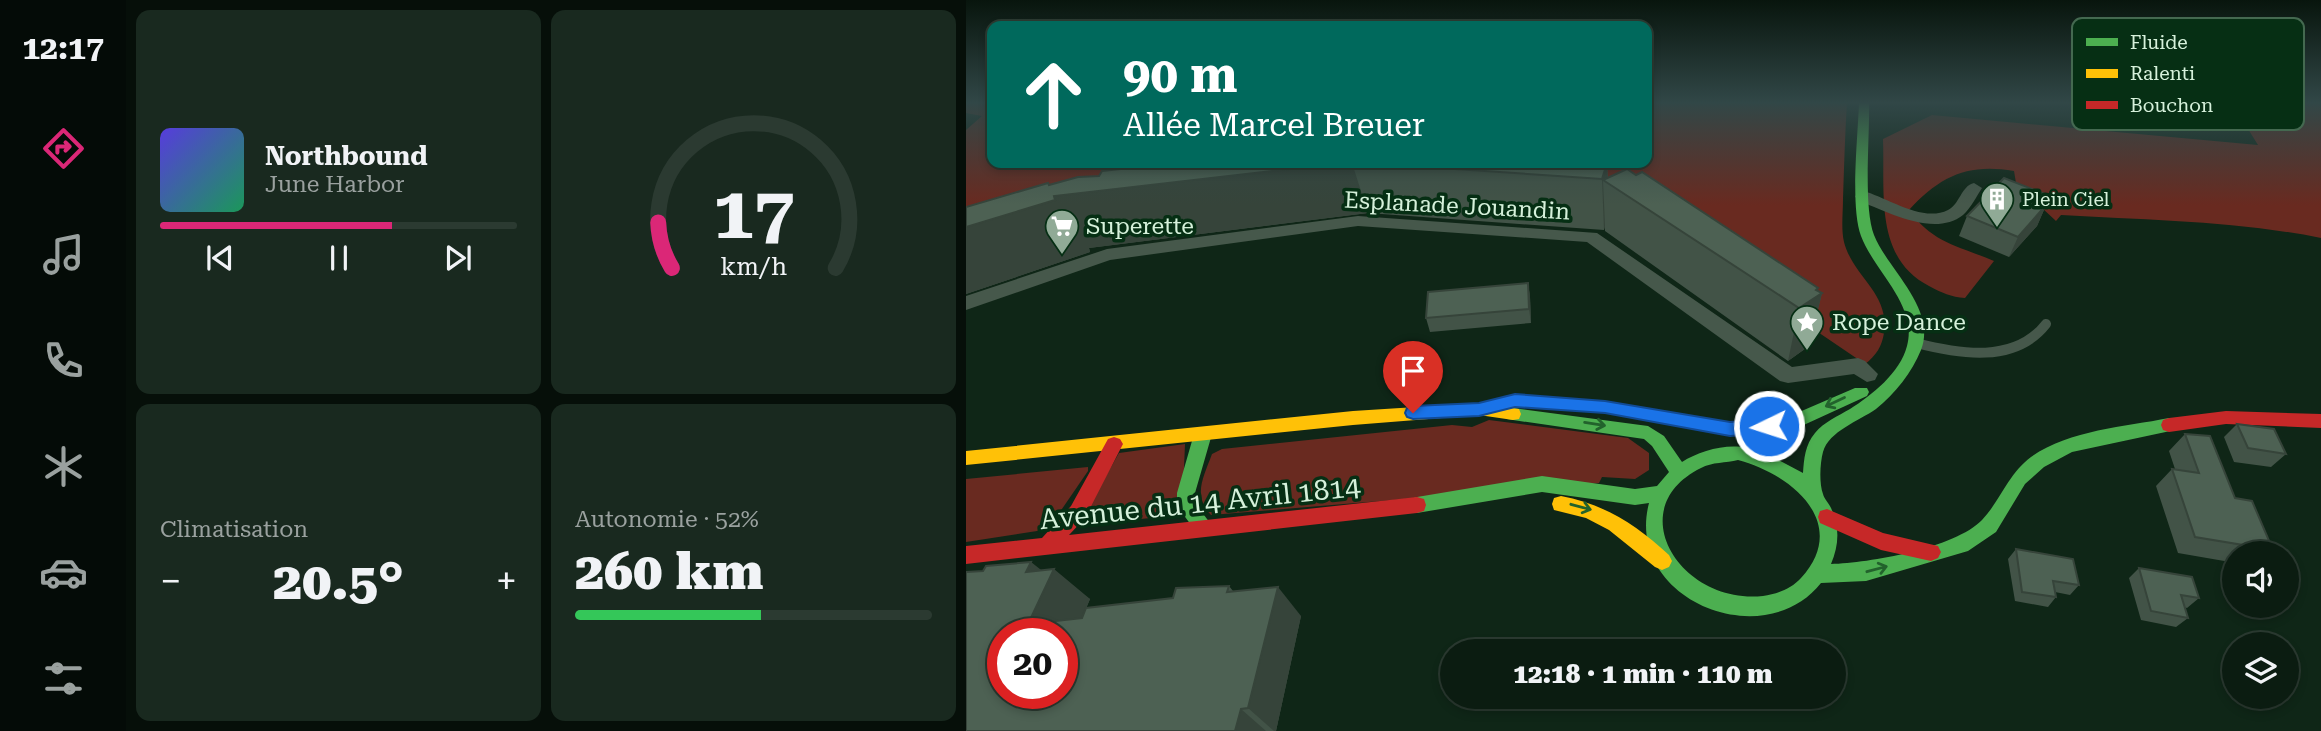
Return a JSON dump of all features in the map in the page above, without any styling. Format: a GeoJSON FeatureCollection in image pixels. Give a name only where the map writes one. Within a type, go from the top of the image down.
{"type":"FeatureCollection","features":[{"type":"Feature","properties":{"kind":"main road"},"geometry":{"type":"LineString","coordinates":[[1814,493],[1811,471],[1814,450],[1819,440],[1838,422],[1868,406],[1907,365],[1916,343],[1911,305],[1878,260],[1866,233],[1864,136]]}},
{"type":"Feature","properties":{"kind":"main road"},"geometry":{"type":"LineString","coordinates":[[1752,454],[1789,424],[1854,394],[1884,388]]}},
{"type":"Feature","properties":{"kind":"main road"},"geometry":{"type":"LineString","coordinates":[[966,458],[1370,416],[1479,409],[1648,433],[1658,441],[1678,471]]}},
{"type":"Feature","properties":{"kind":"main road"},"geometry":{"type":"LineString","coordinates":[[1817,574],[1866,572],[1961,545],[1989,526],[2019,479],[2038,462],[2068,446],[2206,417],[2271,417],[2321,421]]}},
{"type":"Feature","properties":{"kind":"main road"},"geometry":{"type":"LineString","coordinates":[[1203,434],[1186,493],[1186,506],[1204,527]]}},
{"type":"Feature","properties":{"kind":"main road"},"geometry":{"type":"LineString","coordinates":[[1047,546],[1078,512],[1114,443]]}},
{"type":"Feature","properties":{"kind":"main road"},"geometry":{"type":"LineString","coordinates":[[1716,454],[1752,454],[1780,465],[1799,477],[1814,493],[1827,517],[1828,551],[1817,574],[1802,591],[1784,602],[1755,607],[1729,606],[1703,597],[1682,583],[1665,564],[1655,541],[1653,517],[1659,495],[1678,471],[1716,454]]}},
{"type":"Feature","properties":{"kind":"main road","name":"Avenue du 14 Avril 1814"},"geometry":{"type":"LineString","coordinates":[[966,555],[1440,502],[1542,484],[1635,497],[1659,495]]}},
{"type":"Feature","properties":{"kind":"main road","name":"Avenue du 14 Avril 1814"},"geometry":{"type":"LineString","coordinates":[[1440,502],[1578,505],[1610,516],[1636,535],[1665,564]]}},
{"type":"Feature","properties":{"kind":"main road"},"geometry":{"type":"LineString","coordinates":[[1827,517],[1881,541],[1936,553]]}},
{"type":"Feature","properties":{"kind":"street"},"geometry":{"type":"LineString","coordinates":[[1863,196],[1922,217],[1941,218],[1956,214],[1974,188]]}},
{"type":"Feature","properties":{"kind":"street","name":"Esplanade Jouandin"},"geometry":{"type":"LineString","coordinates":[[966,303],[1107,255],[1358,221],[1591,237],[1788,375],[1858,366],[1867,374]]}},
{"type":"Feature","properties":{"kind":"lane"},"geometry":{"type":"LineString","coordinates":[[1916,343],[1955,351],[1991,351],[2033,340],[2046,324]]}},
{"type":"Feature","properties":{"kind":"lane"},"geometry":{"type":"LineString","coordinates":[[1479,409],[1515,401],[1605,407],[1730,429],[1838,422]]}},
{"type":"Feature","properties":{"kind":"shaded area"},"geometry":{"type":"Polygon","coordinates":[[[966,136],[987,136],[987,168],[1652,168],[1652,136],[1846,136],[1843,237],[1855,265],[1882,307],[1884,333],[1880,346],[1865,364],[1635,208],[1374,185],[966,262],[966,136]]]}},
{"type":"Feature","properties":{"kind":"shaded area"},"geometry":{"type":"Polygon","coordinates":[[[1889,136],[2161,136],[2258,145],[2252,136],[2321,136],[2321,238],[2192,222],[2061,215],[2056,221],[2042,208],[2018,195],[2014,171],[1969,171],[1932,188],[1909,210],[1937,237],[1994,261],[1965,298],[1938,291],[1911,274],[1899,259],[1886,222],[1883,139],[1889,136]]]}},
{"type":"Feature","properties":{"kind":"shaded area"},"geometry":{"type":"Polygon","coordinates":[[[1489,420],[1628,438],[1649,453],[1649,470],[1635,479],[1602,477],[1599,483],[1211,515],[1202,501],[1201,486],[1212,454],[1222,449],[1452,425],[1472,427],[1489,420]]]}},
{"type":"Feature","properties":{"kind":"shaded area"},"geometry":{"type":"Polygon","coordinates":[[[1185,444],[1182,515],[1078,525],[1119,453],[1185,444]]]}},
{"type":"Feature","properties":{"kind":"shaded area"},"geometry":{"type":"Polygon","coordinates":[[[1088,467],[1088,471],[1051,525],[1037,531],[966,542],[966,479],[1088,467]]]}},
{"type":"Feature","properties":{"kind":"building"},"geometry":{"type":"Polygon","coordinates":[[[1130,168],[1299,168],[1054,196],[1055,200],[966,227],[966,207],[1048,183],[1049,185],[1078,177],[1099,176],[1102,171],[1130,168]]]}},
{"type":"Feature","properties":{"kind":"building"},"geometry":{"type":"Polygon","coordinates":[[[1439,168],[1605,168],[1602,179],[1439,168]]]}},
{"type":"Feature","properties":{"kind":"building"},"geometry":{"type":"Polygon","coordinates":[[[1627,169],[1636,175],[1642,172],[1822,293],[1799,308],[1603,180],[1627,169]]]}},
{"type":"Feature","properties":{"kind":"building"},"geometry":{"type":"Polygon","coordinates":[[[2004,178],[2050,196],[2043,204],[2046,205],[2018,237],[1967,216],[2004,178]]]}},
{"type":"Feature","properties":{"kind":"building"},"geometry":{"type":"Polygon","coordinates":[[[1528,283],[1529,309],[1426,318],[1428,292],[1528,283]]]}},
{"type":"Feature","properties":{"kind":"building"},"geometry":{"type":"Polygon","coordinates":[[[2237,424],[2274,429],[2286,454],[2248,448],[2237,424]]]}},
{"type":"Feature","properties":{"kind":"building"},"geometry":{"type":"Polygon","coordinates":[[[2185,434],[2210,436],[2235,498],[2252,501],[2269,541],[2222,542],[2195,537],[2172,469],[2199,473],[2185,434]]]}},
{"type":"Feature","properties":{"kind":"building"},"geometry":{"type":"Polygon","coordinates":[[[2016,549],[2073,559],[2079,585],[2053,581],[2056,597],[2022,592],[2016,549]]]}},
{"type":"Feature","properties":{"kind":"building"},"geometry":{"type":"Polygon","coordinates":[[[1031,562],[1026,572],[1054,569],[1031,618],[987,618],[987,709],[1078,709],[1078,618],[1082,618],[1086,608],[1173,598],[1176,588],[1229,586],[1227,592],[1278,587],[1248,708],[1241,709],[1235,731],[966,731],[966,572],[983,571],[986,566],[1031,562]]]}},
{"type":"Feature","properties":{"kind":"building"},"geometry":{"type":"Polygon","coordinates":[[[2139,568],[2192,577],[2199,598],[2181,595],[2188,618],[2151,611],[2139,568]]]}},
{"type":"Feature","properties":{"kind":"traffic: fast"},"geometry":{"type":"LineString","coordinates":[[1814,493],[1813,459],[1821,438],[1880,395],[1902,371],[1915,345],[1916,329],[1912,314],[1876,252],[1863,220],[1864,136]]}},
{"type":"Feature","properties":{"kind":"traffic: fast"},"geometry":{"type":"LineString","coordinates":[[1752,454],[1789,424],[1861,392]]}},
{"type":"Feature","properties":{"kind":"traffic: fast"},"geometry":{"type":"LineString","coordinates":[[1513,414],[1648,433],[1658,441],[1678,471]]}},
{"type":"Feature","properties":{"kind":"traffic: fast"},"geometry":{"type":"LineString","coordinates":[[1817,574],[1866,572],[1961,545],[1989,526],[2019,479],[2038,462],[2068,446],[2169,425]]}},
{"type":"Feature","properties":{"kind":"traffic: fast"},"geometry":{"type":"LineString","coordinates":[[1203,434],[1186,493],[1186,506],[1204,527]]}},
{"type":"Feature","properties":{"kind":"traffic: fast"},"geometry":{"type":"LineString","coordinates":[[1738,453],[1759,458],[1797,479],[1812,493],[1823,510],[1828,529],[1827,550],[1818,572],[1806,587],[1790,598],[1772,604],[1733,605],[1696,592],[1668,567],[1659,551],[1655,534],[1659,501],[1667,486],[1680,473],[1701,460],[1738,453]]}},
{"type":"Feature","properties":{"kind":"traffic: fast"},"geometry":{"type":"LineString","coordinates":[[1417,505],[1542,484],[1635,497],[1659,494]]}},
{"type":"Feature","properties":{"kind":"traffic: slow"},"geometry":{"type":"LineString","coordinates":[[966,458],[1353,418],[1479,409],[1513,414]]}},
{"type":"Feature","properties":{"kind":"traffic: slow"},"geometry":{"type":"LineString","coordinates":[[1561,504],[1604,517],[1662,561]]}},
{"type":"Feature","properties":{"kind":"traffic: jam"},"geometry":{"type":"LineString","coordinates":[[2169,425],[2226,418],[2321,421]]}},
{"type":"Feature","properties":{"kind":"traffic: jam"},"geometry":{"type":"LineString","coordinates":[[1047,546],[1078,512],[1114,444]]}},
{"type":"Feature","properties":{"kind":"traffic: jam"},"geometry":{"type":"LineString","coordinates":[[966,555],[1417,505]]}},
{"type":"Feature","properties":{"kind":"traffic: jam"},"geometry":{"type":"LineString","coordinates":[[1827,517],[1881,541],[1931,552]]}},
{"type":"Feature","properties":{"kind":"place","name":"Plein Ciel"},"geometry":{"type":"Point","coordinates":[1997,229]}},
{"type":"Feature","properties":{"kind":"place","name":"Superette"},"geometry":{"type":"Point","coordinates":[1062,256]}},
{"type":"Feature","properties":{"kind":"place","name":"Rope Dance"},"geometry":{"type":"Point","coordinates":[1807,352]}},
{"type":"Feature","properties":{"kind":"route"},"geometry":{"type":"LineString","coordinates":[[1413,413],[1479,409],[1515,401],[1605,407],[1730,429],[1769,426]]}}]}
